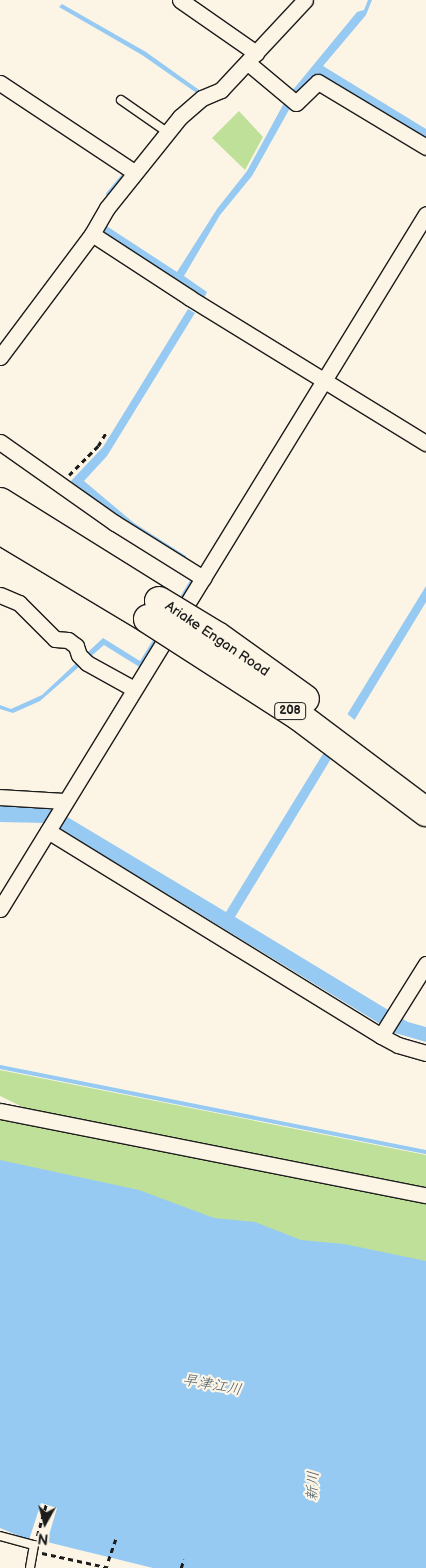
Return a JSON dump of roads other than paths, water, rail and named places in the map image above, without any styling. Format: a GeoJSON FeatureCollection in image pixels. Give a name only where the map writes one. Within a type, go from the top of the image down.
{"type":"FeatureCollection","features":[{"type":"Feature","properties":{"kind":"highway"},"geometry":{"type":"LineString","coordinates":[[0,492],[126,593]]}},
{"type":"Feature","properties":{"kind":"highway","name":"Ariake Engan Road"},"geometry":{"type":"LineString","coordinates":[[0,502],[126,593],[154,610],[426,812]]}},
{"type":"Feature","properties":{"kind":"highway","name":"Ariake Engan Road"},"geometry":{"type":"LineString","coordinates":[[0,530],[126,593]]}},
{"type":"Feature","properties":{"kind":"highway"},"geometry":{"type":"LineString","coordinates":[[0,550],[126,593]]}},
{"type":"Feature","properties":{"kind":"highway","name":"Ariake Engan Road"},"geometry":{"type":"LineString","coordinates":[[154,610],[217,636],[426,788]]}},
{"type":"Feature","properties":{"kind":"street"},"geometry":{"type":"LineString","coordinates":[[180,0],[252,58],[296,103],[318,82],[426,147]]}},
{"type":"Feature","properties":{"kind":"street"},"geometry":{"type":"LineString","coordinates":[[2,352],[92,234],[107,208],[134,172],[180,117],[202,98],[221,90],[305,0]]}},
{"type":"Feature","properties":{"kind":"street"},"geometry":{"type":"LineString","coordinates":[[0,83],[134,172]]}},
{"type":"Feature","properties":{"kind":"street"},"geometry":{"type":"LineString","coordinates":[[0,909],[426,214]]}},
{"type":"Feature","properties":{"kind":"street"},"geometry":{"type":"LineString","coordinates":[[92,234],[426,443]]}},
{"type":"Feature","properties":{"kind":"street"},"geometry":{"type":"LineString","coordinates":[[0,442],[59,484],[203,578]]}},
{"type":"Feature","properties":{"kind":"street"},"geometry":{"type":"LineString","coordinates":[[0,595],[19,603],[55,639],[68,640],[76,646],[83,659],[134,689]]}},
{"type":"Feature","properties":{"kind":"street"},"geometry":{"type":"LineString","coordinates":[[0,797],[63,805]]}},
{"type":"Feature","properties":{"kind":"street"},"geometry":{"type":"LineString","coordinates":[[48,830],[381,1036],[398,1045],[426,1053]]}},
{"type":"Feature","properties":{"kind":"street"},"geometry":{"type":"LineString","coordinates":[[381,1036],[426,964]]}},
{"type":"Feature","properties":{"kind":"street"},"geometry":{"type":"LineString","coordinates":[[3,1109],[426,1195]]}},
{"type":"Feature","properties":{"kind":"lane"},"geometry":{"type":"LineString","coordinates":[[121,100],[168,132]]}},
{"type":"Feature","properties":{"kind":"lane"},"geometry":{"type":"LineString","coordinates":[[0,1536],[33,1548],[30,1568]]}},
{"type":"Feature","properties":{"kind":"water"},"geometry":{"type":"Polygon","coordinates":[[[368,0],[372,0],[366,15],[323,66],[426,129],[426,140],[316,74],[296,94],[292,91],[357,12],[364,10],[368,0]]]}},
{"type":"Feature","properties":{"kind":"water"},"geometry":{"type":"Polygon","coordinates":[[[62,4],[146,52],[202,92],[198,94],[142,55],[59,7],[62,4]]]}},
{"type":"Feature","properties":{"kind":"water"},"geometry":{"type":"Polygon","coordinates":[[[284,103],[290,108],[252,176],[220,215],[184,276],[207,292],[204,298],[101,232],[105,225],[177,272],[217,209],[247,171],[284,103]]]}},
{"type":"Feature","properties":{"kind":"water"},"geometry":{"type":"Polygon","coordinates":[[[188,309],[195,313],[107,456],[84,481],[134,523],[186,556],[183,561],[131,528],[71,481],[103,447],[188,309]]]}},
{"type":"Feature","properties":{"kind":"water"},"geometry":{"type":"Polygon","coordinates":[[[191,579],[195,581],[141,668],[104,645],[40,701],[13,713],[0,709],[0,705],[11,709],[42,695],[103,638],[140,661],[191,579]]]}},
{"type":"Feature","properties":{"kind":"water"},"geometry":{"type":"Polygon","coordinates":[[[426,586],[426,602],[235,917],[408,1022],[426,1027],[426,1042],[395,1033],[57,827],[46,823],[0,822],[0,806],[50,809],[64,815],[226,912],[426,586]]]}},
{"type":"Feature","properties":{"kind":"water"},"geometry":{"type":"Polygon","coordinates":[[[0,1160],[139,1190],[214,1218],[255,1222],[301,1240],[344,1244],[426,1261],[426,1568],[153,1568],[47,1542],[57,1508],[41,1503],[29,1540],[0,1528],[0,1160]]]}},
{"type":"Feature","properties":{"kind":"waterway"},"geometry":{"type":"LineString","coordinates":[[108,194],[124,175]]}},
{"type":"Feature","properties":{"kind":"waterway"},"geometry":{"type":"LineString","coordinates":[[0,1067],[426,1152]]}},
{"type":"Feature","properties":{"kind":"water label","name":"早津江川"},"geometry":{"type":"Point","coordinates":[212,1385]}},
{"type":"Feature","properties":{"kind":"water label","name":"新川"},"geometry":{"type":"Point","coordinates":[313,1486]}}]}
